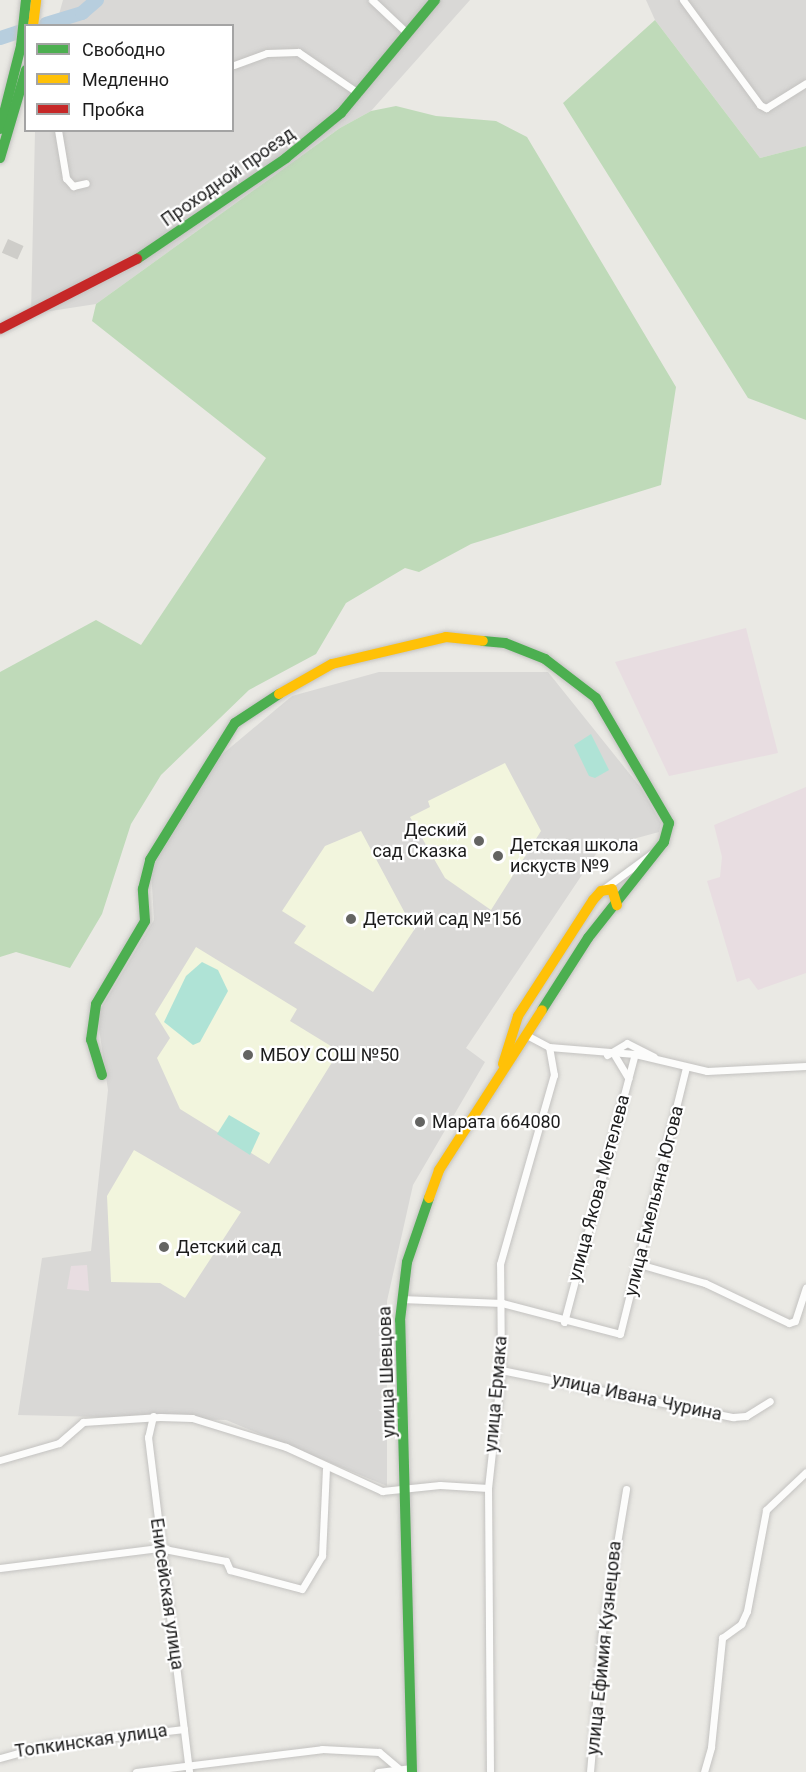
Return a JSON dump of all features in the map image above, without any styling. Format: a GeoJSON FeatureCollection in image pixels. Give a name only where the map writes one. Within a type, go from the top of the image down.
{"type":"FeatureCollection","features":[{"type":"Feature","properties":{"kind":"street"},"geometry":{"type":"LineString","coordinates":[[0,129],[21,46],[26,0]]}},
{"type":"Feature","properties":{"kind":"street"},"geometry":{"type":"LineString","coordinates":[[33,24],[36,0]]}},
{"type":"Feature","properties":{"kind":"street"},"geometry":{"type":"LineString","coordinates":[[372,0],[407,33]]}},
{"type":"Feature","properties":{"kind":"street","name":"Проходной проезд"},"geometry":{"type":"LineString","coordinates":[[0,329],[129,264],[200,220],[325,127],[358,93],[435,0]]}},
{"type":"Feature","properties":{"kind":"street"},"geometry":{"type":"LineString","coordinates":[[683,0],[766,108],[806,83]]}},
{"type":"Feature","properties":{"kind":"street"},"geometry":{"type":"LineString","coordinates":[[234,65],[259,54],[298,52],[358,93]]}},
{"type":"Feature","properties":{"kind":"street"},"geometry":{"type":"LineString","coordinates":[[0,158],[24,77]]}},
{"type":"Feature","properties":{"kind":"street"},"geometry":{"type":"LineString","coordinates":[[58,132],[66,178],[73,186],[86,183]]}},
{"type":"Feature","properties":{"kind":"street","name":"улица Шевцова"},"geometry":{"type":"LineString","coordinates":[[102,1076],[91,1040],[96,1004],[145,921],[146,871],[164,834],[235,723],[267,698],[321,668],[446,637],[505,644],[545,659],[596,698],[659,799],[669,832],[616,906],[588,938],[528,1036],[501,1070],[427,1195],[401,1299],[412,1770]]}},
{"type":"Feature","properties":{"kind":"street"},"geometry":{"type":"LineString","coordinates":[[501,1070],[518,1016],[601,891],[656,851]]}},
{"type":"Feature","properties":{"kind":"street"},"geometry":{"type":"LineString","coordinates":[[601,891],[615,891],[616,906]]}},
{"type":"Feature","properties":{"kind":"street"},"geometry":{"type":"LineString","coordinates":[[528,1036],[549,1047],[611,1056],[635,1054],[686,1068],[748,1071],[806,1066]]}},
{"type":"Feature","properties":{"kind":"street"},"geometry":{"type":"LineString","coordinates":[[611,1056],[627,1043],[667,1064]]}},
{"type":"Feature","properties":{"kind":"street","name":"улица Ермака"},"geometry":{"type":"LineString","coordinates":[[490,1772],[488,1488],[501,1370],[500,1264],[554,1075],[549,1047]]}},
{"type":"Feature","properties":{"kind":"street","name":"улица Якова Метелева"},"geometry":{"type":"LineString","coordinates":[[564,1322],[635,1054]]}},
{"type":"Feature","properties":{"kind":"street"},"geometry":{"type":"LineString","coordinates":[[611,1056],[628,1078]]}},
{"type":"Feature","properties":{"kind":"street","name":"улица Емельяна Югова"},"geometry":{"type":"LineString","coordinates":[[564,1322],[620,1334],[686,1068]]}},
{"type":"Feature","properties":{"kind":"street"},"geometry":{"type":"LineString","coordinates":[[639,1264],[705,1283],[789,1323],[795,1321],[806,1288]]}},
{"type":"Feature","properties":{"kind":"street"},"geometry":{"type":"LineString","coordinates":[[401,1299],[502,1303],[564,1322]]}},
{"type":"Feature","properties":{"kind":"street","name":"улица Ивана Чурина"},"geometry":{"type":"LineString","coordinates":[[501,1370],[733,1417],[746,1416],[770,1401]]}},
{"type":"Feature","properties":{"kind":"street"},"geometry":{"type":"LineString","coordinates":[[0,1460],[58,1443],[83,1422],[153,1416],[192,1419],[286,1447],[326,1469],[382,1491],[440,1485],[488,1488]]}},
{"type":"Feature","properties":{"kind":"street","name":"Енисейская улица"},"geometry":{"type":"LineString","coordinates":[[153,1416],[148,1437],[159,1548],[166,1563],[189,1772]]}},
{"type":"Feature","properties":{"kind":"street"},"geometry":{"type":"LineString","coordinates":[[0,1568],[159,1548],[226,1561],[230,1570],[302,1589],[322,1556],[326,1469]]}},
{"type":"Feature","properties":{"kind":"street"},"geometry":{"type":"LineString","coordinates":[[704,1772],[726,1634],[741,1624],[747,1611],[766,1510],[806,1472]]}},
{"type":"Feature","properties":{"kind":"street","name":"улица Ефимия Кузнецова"},"geometry":{"type":"LineString","coordinates":[[590,1772],[602,1633],[626,1489]]}},
{"type":"Feature","properties":{"kind":"street","name":"Топкинская улица"},"geometry":{"type":"LineString","coordinates":[[0,1758],[47,1745],[184,1729]]}},
{"type":"Feature","properties":{"kind":"street"},"geometry":{"type":"LineString","coordinates":[[136,1772],[188,1763],[352,1749],[379,1752],[399,1769]]}},
{"type":"Feature","properties":{"kind":"street"},"geometry":{"type":"LineString","coordinates":[[378,1772],[412,1770]]}},
{"type":"Feature","properties":{"kind":"shaded area"},"geometry":{"type":"Polygon","coordinates":[[[63,0],[470,0],[371,111],[340,128],[96,304],[31,314],[35,132],[234,132],[234,24],[56,24],[63,0]]]}},
{"type":"Feature","properties":{"kind":"shaded area"},"geometry":{"type":"Polygon","coordinates":[[[646,0],[806,0],[806,146],[760,158],[655,20],[646,0]]]}},
{"type":"Feature","properties":{"kind":"shaded area"},"geometry":{"type":"Polygon","coordinates":[[[655,20],[760,158],[806,146],[806,420],[748,398],[563,103],[655,20]]]}},
{"type":"Feature","properties":{"kind":"shaded area"},"geometry":{"type":"Polygon","coordinates":[[[396,106],[436,116],[496,121],[527,137],[676,387],[661,485],[471,544],[419,572],[405,568],[346,603],[316,654],[249,690],[161,775],[131,824],[102,914],[70,968],[16,952],[0,957],[0,672],[96,620],[141,645],[266,458],[92,321],[96,304],[340,128],[371,111],[396,106]]]}},
{"type":"Feature","properties":{"kind":"shaded area"},"geometry":{"type":"Polygon","coordinates":[[[746,628],[778,753],[669,776],[615,662],[746,628]]]}},
{"type":"Feature","properties":{"kind":"shaded area"},"geometry":{"type":"Polygon","coordinates":[[[379,672],[548,672],[641,788],[661,823],[659,832],[600,848],[466,1048],[485,1062],[413,1185],[387,1301],[387,1486],[226,1420],[18,1415],[42,1258],[91,1251],[108,1090],[97,1015],[154,920],[151,869],[219,757],[292,696],[379,672]]]}},
{"type":"Feature","properties":{"kind":"shaded area"},"geometry":{"type":"Polygon","coordinates":[[[591,734],[609,770],[595,778],[589,776],[574,745],[591,734]]]}},
{"type":"Feature","properties":{"kind":"shaded area","name":"Деский сад Сказка"},"geometry":{"type":"Polygon","coordinates":[[[505,763],[541,831],[491,910],[445,878],[410,817],[430,807],[428,801],[505,763]]]}},
{"type":"Feature","properties":{"kind":"shaded area"},"geometry":{"type":"Polygon","coordinates":[[[806,787],[806,973],[758,990],[749,978],[737,982],[707,881],[720,877],[722,857],[714,825],[806,787]]]}},
{"type":"Feature","properties":{"kind":"shaded area","name":"Детский сад №156"},"geometry":{"type":"Polygon","coordinates":[[[361,831],[414,930],[373,992],[294,943],[306,926],[282,911],[325,846],[361,831]]]}},
{"type":"Feature","properties":{"kind":"shaded area","name":"МБОУ СОШ №50"},"geometry":{"type":"Polygon","coordinates":[[[196,947],[297,1009],[290,1021],[339,1051],[269,1164],[180,1109],[157,1058],[170,1038],[155,1014],[196,947]]]}},
{"type":"Feature","properties":{"kind":"shaded area"},"geometry":{"type":"Polygon","coordinates":[[[202,962],[218,970],[228,991],[200,1042],[193,1045],[164,1022],[186,976],[202,962]]]}},
{"type":"Feature","properties":{"kind":"shaded area"},"geometry":{"type":"Polygon","coordinates":[[[229,1115],[260,1133],[250,1155],[217,1134],[229,1115]]]}},
{"type":"Feature","properties":{"kind":"shaded area","name":"Детский сад"},"geometry":{"type":"Polygon","coordinates":[[[134,1150],[241,1212],[185,1298],[160,1283],[111,1282],[107,1196],[134,1150]]]}},
{"type":"Feature","properties":{"kind":"shaded area"},"geometry":{"type":"Polygon","coordinates":[[[87,1265],[89,1291],[67,1289],[71,1266],[87,1265]]]}},
{"type":"Feature","properties":{"kind":"building"},"geometry":{"type":"Polygon","coordinates":[[[8,239],[24,246],[17,260],[2,253],[8,239]]]}},
{"type":"Feature","properties":{"kind":"waterway"},"geometry":{"type":"LineString","coordinates":[[46,24],[82,13],[97,0]]}},
{"type":"Feature","properties":{"kind":"waterway"},"geometry":{"type":"LineString","coordinates":[[0,38],[18,32]]}},
{"type":"Feature","properties":{"kind":"traffic: fast"},"geometry":{"type":"LineString","coordinates":[[0,129],[21,46],[26,0]]}},
{"type":"Feature","properties":{"kind":"traffic: fast"},"geometry":{"type":"LineString","coordinates":[[137,259],[286,158],[341,113],[435,0]]}},
{"type":"Feature","properties":{"kind":"traffic: fast"},"geometry":{"type":"LineString","coordinates":[[0,158],[24,77]]}},
{"type":"Feature","properties":{"kind":"traffic: fast"},"geometry":{"type":"LineString","coordinates":[[483,641],[505,643],[545,659],[596,698],[669,823],[664,842],[588,938],[542,1010]]}},
{"type":"Feature","properties":{"kind":"traffic: fast"},"geometry":{"type":"LineString","coordinates":[[102,1075],[91,1040],[96,1004],[145,921],[143,889],[150,860],[235,723],[279,694]]}},
{"type":"Feature","properties":{"kind":"traffic: fast"},"geometry":{"type":"LineString","coordinates":[[412,1772],[400,1320],[407,1262],[429,1198]]}},
{"type":"Feature","properties":{"kind":"traffic: slow"},"geometry":{"type":"LineString","coordinates":[[33,24],[36,0]]}},
{"type":"Feature","properties":{"kind":"traffic: slow"},"geometry":{"type":"LineString","coordinates":[[279,694],[332,664],[446,637],[483,641]]}},
{"type":"Feature","properties":{"kind":"traffic: slow"},"geometry":{"type":"LineString","coordinates":[[503,1064],[518,1016],[593,900],[601,891],[612,889],[617,905]]}},
{"type":"Feature","properties":{"kind":"traffic: slow"},"geometry":{"type":"LineString","coordinates":[[429,1198],[439,1170],[542,1010]]}},
{"type":"Feature","properties":{"kind":"traffic: jam"},"geometry":{"type":"LineString","coordinates":[[0,329],[137,259]]}},
{"type":"Feature","properties":{"kind":"place","name":"Деский сад Сказка"},"geometry":{"type":"Point","coordinates":[479,841]}},
{"type":"Feature","properties":{"kind":"place","name":"Детская школа искуств №9"},"geometry":{"type":"Point","coordinates":[498,856]}},
{"type":"Feature","properties":{"kind":"place","name":"Детский сад №156"},"geometry":{"type":"Point","coordinates":[351,919]}},
{"type":"Feature","properties":{"kind":"place","name":"МБОУ СОШ №50"},"geometry":{"type":"Point","coordinates":[248,1055]}},
{"type":"Feature","properties":{"kind":"place","name":"Марата 664080"},"geometry":{"type":"Point","coordinates":[420,1122]}},
{"type":"Feature","properties":{"kind":"place","name":"Детский сад"},"geometry":{"type":"Point","coordinates":[164,1247]}}]}
